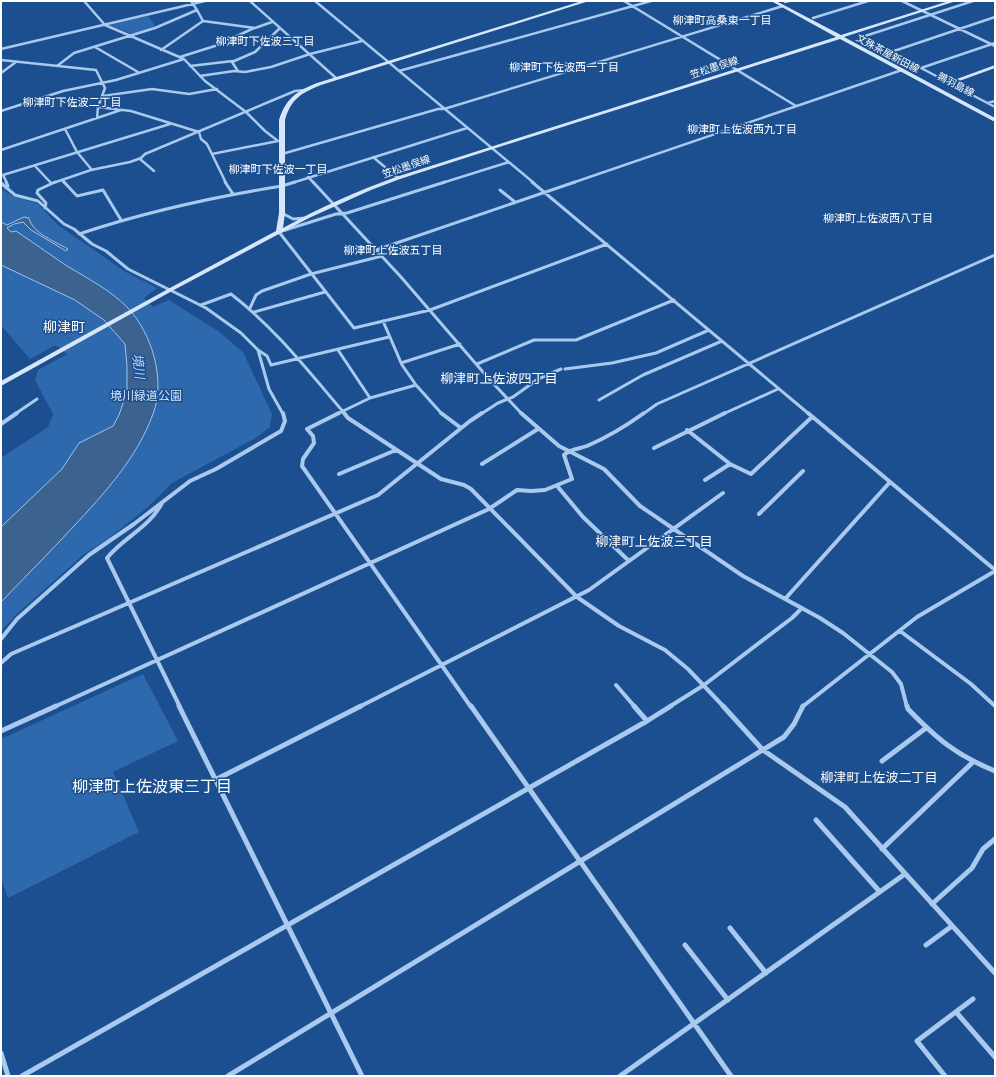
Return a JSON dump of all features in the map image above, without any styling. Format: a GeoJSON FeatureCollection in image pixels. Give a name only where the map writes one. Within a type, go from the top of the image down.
{"type":"FeatureCollection","features":[{"type":"Feature","properties":{"kind":"main road"},"geometry":{"type":"LineString","coordinates":[[279,232],[282,213],[282,154],[280,141],[282,120],[285,108],[294,97],[306,90],[336,78],[587,1]]}},
{"type":"Feature","properties":{"kind":"main road","name":"文殊茶屋新田線"},"geometry":{"type":"LineString","coordinates":[[773,1],[783,3],[995,120]]}},
{"type":"Feature","properties":{"kind":"main road","name":"笠松墨俣線"},"geometry":{"type":"LineString","coordinates":[[1,384],[170,290],[307,217],[398,178],[954,1]]}},
{"type":"Feature","properties":{"kind":"main road"},"geometry":{"type":"LineString","coordinates":[[783,3],[813,18],[843,36]]}},
{"type":"Feature","properties":{"kind":"main road","name":"鶉羽島線"},"geometry":{"type":"LineString","coordinates":[[843,36],[995,115]]}},
{"type":"Feature","properties":{"kind":"main road"},"geometry":{"type":"LineString","coordinates":[[949,83],[995,66]]}},
{"type":"Feature","properties":{"kind":"street"},"geometry":{"type":"LineString","coordinates":[[84,1],[105,25],[184,59],[200,76],[246,112],[265,131],[280,141]]}},
{"type":"Feature","properties":{"kind":"street"},"geometry":{"type":"LineString","coordinates":[[191,1],[197,10],[200,20],[255,28]]}},
{"type":"Feature","properties":{"kind":"street"},"geometry":{"type":"LineString","coordinates":[[1,49],[205,1]]}},
{"type":"Feature","properties":{"kind":"street"},"geometry":{"type":"LineString","coordinates":[[250,1],[336,78]]}},
{"type":"Feature","properties":{"kind":"street"},"geometry":{"type":"LineString","coordinates":[[228,1076],[784,737],[794,724],[802,707],[812,698],[917,617],[995,571],[674,300],[315,1]]}},
{"type":"Feature","properties":{"kind":"street"},"geometry":{"type":"LineString","coordinates":[[624,1],[796,106]]}},
{"type":"Feature","properties":{"kind":"street"},"geometry":{"type":"LineString","coordinates":[[399,70],[651,1]]}},
{"type":"Feature","properties":{"kind":"street"},"geometry":{"type":"LineString","coordinates":[[282,154],[438,109],[444,109],[682,36],[789,1]]}},
{"type":"Feature","properties":{"kind":"street"},"geometry":{"type":"LineString","coordinates":[[813,18],[868,1]]}},
{"type":"Feature","properties":{"kind":"street"},"geometry":{"type":"LineString","coordinates":[[902,1],[995,46]]}},
{"type":"Feature","properties":{"kind":"street"},"geometry":{"type":"LineString","coordinates":[[973,1],[864,36],[866,39],[995,107]]}},
{"type":"Feature","properties":{"kind":"street"},"geometry":{"type":"LineString","coordinates":[[57,66],[74,53],[156,28],[197,10]]}},
{"type":"Feature","properties":{"kind":"street"},"geometry":{"type":"LineString","coordinates":[[891,52],[995,17]]}},
{"type":"Feature","properties":{"kind":"street"},"geometry":{"type":"LineString","coordinates":[[161,50],[202,20]]}},
{"type":"Feature","properties":{"kind":"street"},"geometry":{"type":"LineString","coordinates":[[180,57],[208,50],[233,40],[255,28],[272,22]]}},
{"type":"Feature","properties":{"kind":"street"},"geometry":{"type":"LineString","coordinates":[[190,66],[233,61],[255,52],[280,28]]}},
{"type":"Feature","properties":{"kind":"street"},"geometry":{"type":"LineString","coordinates":[[200,76],[238,71],[245,72],[271,67],[310,54],[362,41]]}},
{"type":"Feature","properties":{"kind":"street"},"geometry":{"type":"LineString","coordinates":[[921,68],[995,43]]}},
{"type":"Feature","properties":{"kind":"street"},"geometry":{"type":"LineString","coordinates":[[95,47],[138,72]]}},
{"type":"Feature","properties":{"kind":"street"},"geometry":{"type":"LineString","coordinates":[[1,111],[63,91],[103,83],[138,72],[145,72],[184,59]]}},
{"type":"Feature","properties":{"kind":"street"},"geometry":{"type":"LineString","coordinates":[[1,60],[96,70],[105,88],[98,107],[97,118]]}},
{"type":"Feature","properties":{"kind":"street"},"geometry":{"type":"LineString","coordinates":[[233,61],[232,62],[238,71]]}},
{"type":"Feature","properties":{"kind":"street"},"geometry":{"type":"LineString","coordinates":[[1,73],[16,62]]}},
{"type":"Feature","properties":{"kind":"street"},"geometry":{"type":"LineString","coordinates":[[376,250],[902,70]]}},
{"type":"Feature","properties":{"kind":"street"},"geometry":{"type":"LineString","coordinates":[[103,96],[152,89],[189,94],[217,89]]}},
{"type":"Feature","properties":{"kind":"street"},"geometry":{"type":"LineString","coordinates":[[45,208],[46,203],[37,193],[38,190],[51,183],[92,170],[140,159],[146,154],[295,91],[306,90]]}},
{"type":"Feature","properties":{"kind":"street"},"geometry":{"type":"LineString","coordinates":[[988,103],[995,101]]}},
{"type":"Feature","properties":{"kind":"street"},"geometry":{"type":"LineString","coordinates":[[98,107],[130,111],[199,132],[212,154],[229,190],[233,194]]}},
{"type":"Feature","properties":{"kind":"street"},"geometry":{"type":"LineString","coordinates":[[1,150],[121,110]]}},
{"type":"Feature","properties":{"kind":"street"},"geometry":{"type":"LineString","coordinates":[[6,188],[8,186],[3,176],[170,124]]}},
{"type":"Feature","properties":{"kind":"street"},"geometry":{"type":"LineString","coordinates":[[79,234],[121,220],[233,194],[282,186],[467,128]]}},
{"type":"Feature","properties":{"kind":"street"},"geometry":{"type":"LineString","coordinates":[[65,129],[77,152],[92,170]]}},
{"type":"Feature","properties":{"kind":"street"},"geometry":{"type":"LineString","coordinates":[[212,154],[280,141]]}},
{"type":"Feature","properties":{"kind":"street"},"geometry":{"type":"LineString","coordinates":[[373,157],[398,178]]}},
{"type":"Feature","properties":{"kind":"street"},"geometry":{"type":"LineString","coordinates":[[140,159],[154,172]]}},
{"type":"Feature","properties":{"kind":"street"},"geometry":{"type":"LineString","coordinates":[[509,162],[279,232],[354,328],[430,310],[607,244]]}},
{"type":"Feature","properties":{"kind":"street"},"geometry":{"type":"LineString","coordinates":[[35,166],[51,183]]}},
{"type":"Feature","properties":{"kind":"street"},"geometry":{"type":"LineString","coordinates":[[308,177],[382,256],[507,399],[554,443],[597,464],[604,469],[640,506],[743,576],[843,633],[892,672],[901,684],[908,709],[926,728],[952,750],[973,762],[995,771]]}},
{"type":"Feature","properties":{"kind":"street"},"geometry":{"type":"LineString","coordinates":[[62,180],[77,196],[103,190],[121,220]]}},
{"type":"Feature","properties":{"kind":"street"},"geometry":{"type":"LineString","coordinates":[[1,183],[15,194],[38,201],[64,224],[92,244],[106,251],[128,269],[175,294],[201,305],[246,336],[267,356],[272,365],[389,337]]}},
{"type":"Feature","properties":{"kind":"street"},"geometry":{"type":"LineString","coordinates":[[500,190],[515,202]]}},
{"type":"Feature","properties":{"kind":"street"},"geometry":{"type":"LineString","coordinates":[[282,213],[286,218],[290,219],[297,220],[307,217]]}},
{"type":"Feature","properties":{"kind":"street"},"geometry":{"type":"LineString","coordinates":[[1,731],[489,509],[517,490],[529,492],[558,487],[572,479],[564,455],[568,451],[586,446],[608,437],[624,428],[657,404],[995,254]]}},
{"type":"Feature","properties":{"kind":"street"},"geometry":{"type":"LineString","coordinates":[[250,308],[256,295],[262,292],[311,274],[382,256]]}},
{"type":"Feature","properties":{"kind":"street"},"geometry":{"type":"LineString","coordinates":[[254,312],[325,292]]}},
{"type":"Feature","properties":{"kind":"street"},"geometry":{"type":"LineString","coordinates":[[201,305],[231,294],[250,308],[298,360],[342,413],[441,479],[464,485],[471,489],[489,509],[577,596],[619,626],[665,650],[704,685],[763,750],[840,804],[995,973]]}},
{"type":"Feature","properties":{"kind":"street"},"geometry":{"type":"LineString","coordinates":[[477,364],[534,340],[576,340],[674,300]]}},
{"type":"Feature","properties":{"kind":"street"},"geometry":{"type":"LineString","coordinates":[[383,321],[401,363],[416,385],[431,403],[453,424],[461,428]]}},
{"type":"Feature","properties":{"kind":"street"},"geometry":{"type":"LineString","coordinates":[[1,663],[11,654],[378,495],[470,421],[538,379],[563,369],[612,363],[656,353],[709,330]]}},
{"type":"Feature","properties":{"kind":"street"},"geometry":{"type":"LineString","coordinates":[[599,400],[643,375],[722,341]]}},
{"type":"Feature","properties":{"kind":"street"},"geometry":{"type":"LineString","coordinates":[[401,363],[460,344]]}},
{"type":"Feature","properties":{"kind":"street"},"geometry":{"type":"LineString","coordinates":[[1,639],[17,619],[89,555],[190,481],[216,469],[282,431],[286,425],[286,418],[270,390],[258,349]]}},
{"type":"Feature","properties":{"kind":"street"},"geometry":{"type":"LineString","coordinates":[[338,350],[370,398]]}},
{"type":"Feature","properties":{"kind":"street"},"geometry":{"type":"LineString","coordinates":[[416,385],[370,398],[308,429],[313,436],[314,443],[302,463],[336,514],[731,1076]]}},
{"type":"Feature","properties":{"kind":"street"},"geometry":{"type":"LineString","coordinates":[[654,448],[687,430],[778,388]]}},
{"type":"Feature","properties":{"kind":"street"},"geometry":{"type":"LineString","coordinates":[[1,424],[37,399]]}},
{"type":"Feature","properties":{"kind":"street"},"geometry":{"type":"LineString","coordinates":[[687,430],[730,464],[751,474],[812,417]]}},
{"type":"Feature","properties":{"kind":"street"},"geometry":{"type":"LineString","coordinates":[[482,464],[538,429]]}},
{"type":"Feature","properties":{"kind":"street"},"geometry":{"type":"LineString","coordinates":[[339,474],[396,450]]}},
{"type":"Feature","properties":{"kind":"street"},"geometry":{"type":"LineString","coordinates":[[705,480],[730,464]]}},
{"type":"Feature","properties":{"kind":"street"},"geometry":{"type":"LineString","coordinates":[[759,514],[803,471]]}},
{"type":"Feature","properties":{"kind":"street"},"geometry":{"type":"LineString","coordinates":[[785,599],[890,482]]}},
{"type":"Feature","properties":{"kind":"street"},"geometry":{"type":"LineString","coordinates":[[558,487],[594,529],[629,561]]}},
{"type":"Feature","properties":{"kind":"street"},"geometry":{"type":"LineString","coordinates":[[215,780],[577,596],[675,529],[723,493]]}},
{"type":"Feature","properties":{"kind":"street"},"geometry":{"type":"LineString","coordinates":[[162,503],[160,508],[145,524],[111,553],[107,558],[108,562],[362,1076]]}},
{"type":"Feature","properties":{"kind":"street"},"geometry":{"type":"LineString","coordinates":[[22,1076],[647,720],[704,685],[792,618],[801,609]]}},
{"type":"Feature","properties":{"kind":"street"},"geometry":{"type":"LineString","coordinates":[[900,631],[971,684],[995,706]]}},
{"type":"Feature","properties":{"kind":"street"},"geometry":{"type":"LineString","coordinates":[[616,685],[647,720]]}},
{"type":"Feature","properties":{"kind":"street"},"geometry":{"type":"LineString","coordinates":[[882,761],[926,728]]}},
{"type":"Feature","properties":{"kind":"street"},"geometry":{"type":"LineString","coordinates":[[882,849],[973,762]]}},
{"type":"Feature","properties":{"kind":"street"},"geometry":{"type":"LineString","coordinates":[[816,820],[880,892]]}},
{"type":"Feature","properties":{"kind":"street"},"geometry":{"type":"LineString","coordinates":[[932,904],[972,868],[983,849],[995,839]]}},
{"type":"Feature","properties":{"kind":"street"},"geometry":{"type":"LineString","coordinates":[[620,1076],[905,874]]}},
{"type":"Feature","properties":{"kind":"street"},"geometry":{"type":"LineString","coordinates":[[926,945],[952,926]]}},
{"type":"Feature","properties":{"kind":"street"},"geometry":{"type":"LineString","coordinates":[[730,928],[766,973]]}},
{"type":"Feature","properties":{"kind":"street"},"geometry":{"type":"LineString","coordinates":[[685,945],[728,1000]]}},
{"type":"Feature","properties":{"kind":"street"},"geometry":{"type":"LineString","coordinates":[[945,1076],[917,1041],[972,999]]}},
{"type":"Feature","properties":{"kind":"street"},"geometry":{"type":"LineString","coordinates":[[956,1012],[995,1057]]}},
{"type":"Feature","properties":{"kind":"street"},"geometry":{"type":"LineString","coordinates":[[1,1053],[8,1076]]}},
{"type":"Feature","properties":{"kind":"green space"},"geometry":{"type":"Polygon","coordinates":[[[148,16],[156,27],[132,34],[110,25],[148,16]]]}},
{"type":"Feature","properties":{"kind":"green space","name":"境川緑道公園"},"geometry":{"type":"Polygon","coordinates":[[[1,189],[11,195],[38,204],[58,225],[124,271],[157,288],[144,298],[153,307],[169,300],[218,331],[243,352],[272,414],[270,427],[254,439],[172,483],[148,507],[108,539],[83,555],[19,612],[1,631],[1,458],[48,427],[53,414],[35,380],[38,370],[67,354],[56,345],[30,359],[1,325],[1,189]]]}},
{"type":"Feature","properties":{"kind":"green space"},"geometry":{"type":"Polygon","coordinates":[[[143,674],[178,741],[113,772],[139,832],[8,898],[1,878],[1,739],[143,674]]]}},
{"type":"Feature","properties":{"kind":"water","name":"境川"},"geometry":{"type":"Polygon","coordinates":[[[24,217],[29,218],[39,233],[68,249],[66,251],[31,230],[23,222],[14,224],[7,228],[11,232],[16,231],[67,266],[106,290],[127,307],[136,318],[150,343],[157,372],[158,387],[157,401],[146,430],[138,446],[119,475],[85,514],[1,602],[1,527],[62,469],[79,443],[113,426],[119,415],[127,392],[125,344],[104,320],[75,300],[1,265],[1,222],[7,225],[24,217]]]}},
{"type":"Feature","properties":{"kind":"district","name":"柳津町高桑東一丁目"},"geometry":{"type":"Point","coordinates":[722,20]}},
{"type":"Feature","properties":{"kind":"district","name":"柳津町下佐波三丁目"},"geometry":{"type":"Point","coordinates":[265,41]}},
{"type":"Feature","properties":{"kind":"district","name":"柳津町下佐波西一丁目"},"geometry":{"type":"Point","coordinates":[564,67]}},
{"type":"Feature","properties":{"kind":"district","name":"柳津町下佐波二丁目"},"geometry":{"type":"Point","coordinates":[72,102]}},
{"type":"Feature","properties":{"kind":"district","name":"柳津町上佐波西九丁目"},"geometry":{"type":"Point","coordinates":[742,129]}},
{"type":"Feature","properties":{"kind":"district","name":"柳津町下佐波一丁目"},"geometry":{"type":"Point","coordinates":[278,169]}},
{"type":"Feature","properties":{"kind":"district","name":"柳津町上佐波西八丁目"},"geometry":{"type":"Point","coordinates":[878,218]}},
{"type":"Feature","properties":{"kind":"district","name":"柳津町上佐波五丁目"},"geometry":{"type":"Point","coordinates":[393,250]}},
{"type":"Feature","properties":{"kind":"district","name":"柳津町"},"geometry":{"type":"Point","coordinates":[64,327]}},
{"type":"Feature","properties":{"kind":"district","name":"柳津町上佐波四丁目"},"geometry":{"type":"Point","coordinates":[499,378]}},
{"type":"Feature","properties":{"kind":"district","name":"柳津町上佐波三丁目"},"geometry":{"type":"Point","coordinates":[654,541]}},
{"type":"Feature","properties":{"kind":"district","name":"柳津町上佐波二丁目"},"geometry":{"type":"Point","coordinates":[879,777]}},
{"type":"Feature","properties":{"kind":"district","name":"柳津町上佐波東三丁目"},"geometry":{"type":"Point","coordinates":[152,786]}}]}
